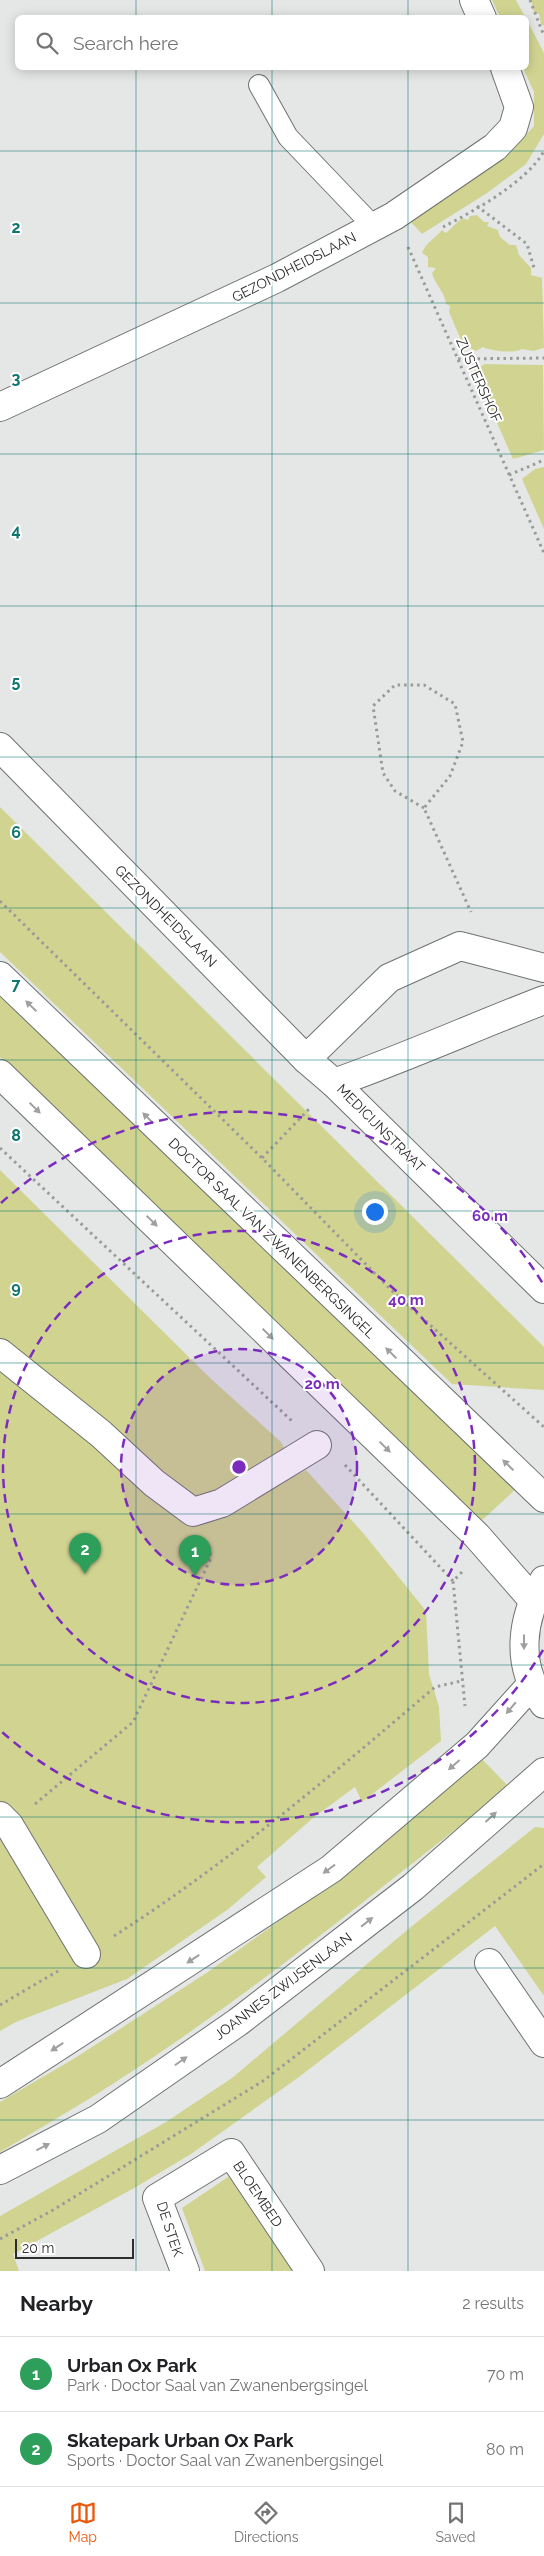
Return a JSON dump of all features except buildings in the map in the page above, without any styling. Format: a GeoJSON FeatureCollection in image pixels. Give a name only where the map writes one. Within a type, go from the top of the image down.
{"type":"FeatureCollection","features":[{"type":"Feature","properties":{"kind":"street"},"geometry":{"type":"LineString","coordinates":[[474,0],[481,15]]}},
{"type":"Feature","properties":{"kind":"street","name":"GEZONDHEIDSLAAN"},"geometry":{"type":"LineString","coordinates":[[0,407],[277,278],[384,222],[495,147],[513,128],[519,106],[506,70]]}},
{"type":"Feature","properties":{"kind":"street","name":"GEZONDHEIDSLAAN"},"geometry":{"type":"LineString","coordinates":[[0,747],[306,1059],[334,1083]]}},
{"type":"Feature","properties":{"kind":"street"},"geometry":{"type":"LineString","coordinates":[[306,1059],[389,978],[460,946],[544,968]]}},
{"type":"Feature","properties":{"kind":"street","name":"DOCTOR SAAL VAN ZWANENBERGSINGEL"},"geometry":{"type":"LineString","coordinates":[[0,976],[544,1498]]}},
{"type":"Feature","properties":{"kind":"street","name":"MEDICIJNSTRAAT"},"geometry":{"type":"LineString","coordinates":[[544,1000],[466,1030],[388,1064],[334,1083],[544,1289]]}},
{"type":"Feature","properties":{"kind":"street"},"geometry":{"type":"LineString","coordinates":[[0,1074],[488,1547],[538,1590],[526,1620],[523,1642],[525,1662],[538,1694],[331,1869],[0,2084]]}},
{"type":"Feature","properties":{"kind":"street"},"geometry":{"type":"LineString","coordinates":[[0,1353],[101,1434],[154,1483],[193,1512],[222,1503],[317,1445]]}},
{"type":"Feature","properties":{"kind":"street","name":"JOANNES ZWIJSENLAAN"},"geometry":{"type":"LineString","coordinates":[[0,2170],[98,2119],[238,2022],[413,1887],[544,1772]]}},
{"type":"Feature","properties":{"kind":"street"},"geometry":{"type":"LineString","coordinates":[[4,1820],[86,1954]]}},
{"type":"Feature","properties":{"kind":"street"},"geometry":{"type":"LineString","coordinates":[[489,1963],[544,2044]]}},
{"type":"Feature","properties":{"kind":"street","name":"BLOEMBED"},"geometry":{"type":"LineString","coordinates":[[193,2176],[231,2153],[310,2271]]}},
{"type":"Feature","properties":{"kind":"street","name":"DE STEK"},"geometry":{"type":"LineString","coordinates":[[185,2271],[157,2198],[193,2176]]}},
{"type":"Feature","properties":{"kind":"lane"},"geometry":{"type":"LineString","coordinates":[[259,85],[288,137],[384,222]]}},
{"type":"Feature","properties":{"kind":"path"},"geometry":{"type":"LineString","coordinates":[[530,0],[544,36]]}},
{"type":"Feature","properties":{"kind":"path"},"geometry":{"type":"LineString","coordinates":[[438,230],[519,181],[539,161],[544,151]]}},
{"type":"Feature","properties":{"kind":"path"},"geometry":{"type":"LineString","coordinates":[[478,206],[527,244],[536,271]]}},
{"type":"Feature","properties":{"kind":"path","name":"ZUSTERSHOF"},"geometry":{"type":"LineString","coordinates":[[384,222],[409,249],[544,553]]}},
{"type":"Feature","properties":{"kind":"path"},"geometry":{"type":"LineString","coordinates":[[409,249],[415,244]]}},
{"type":"Feature","properties":{"kind":"path"},"geometry":{"type":"LineString","coordinates":[[458,359],[544,358]]}},
{"type":"Feature","properties":{"kind":"path"},"geometry":{"type":"LineString","coordinates":[[509,475],[544,460]]}},
{"type":"Feature","properties":{"kind":"path"},"geometry":{"type":"LineString","coordinates":[[424,808],[450,776],[463,742],[455,704],[424,685],[395,685],[373,706],[383,773],[395,791],[424,808],[474,918],[460,946]]}},
{"type":"Feature","properties":{"kind":"path"},"geometry":{"type":"LineString","coordinates":[[0,901],[262,1158],[391,1290],[544,1427]]}},
{"type":"Feature","properties":{"kind":"path"},"geometry":{"type":"LineString","coordinates":[[262,1158],[334,1083]]}},
{"type":"Feature","properties":{"kind":"path"},"geometry":{"type":"LineString","coordinates":[[0,1148],[317,1445],[350,1468],[453,1581],[463,1704],[490,1733]]}},
{"type":"Feature","properties":{"kind":"path"},"geometry":{"type":"LineString","coordinates":[[4,1820],[133,1722],[211,1558],[209,1546],[193,1512]]}},
{"type":"Feature","properties":{"kind":"path"},"geometry":{"type":"LineString","coordinates":[[453,1581],[488,1547]]}},
{"type":"Feature","properties":{"kind":"path"},"geometry":{"type":"LineString","coordinates":[[150,1671],[156,1674]]}},
{"type":"Feature","properties":{"kind":"path"},"geometry":{"type":"LineString","coordinates":[[0,2005],[86,1954],[167,1902],[308,1795],[435,1687],[461,1681]]}},
{"type":"Feature","properties":{"kind":"path"},"geometry":{"type":"LineString","coordinates":[[0,2239],[53,2210],[263,2081],[544,1864]]}},
{"type":"Feature","properties":{"kind":"green space"},"geometry":{"type":"Polygon","coordinates":[[[492,0],[516,0],[524,15],[499,15],[492,0]]]}},
{"type":"Feature","properties":{"kind":"green space"},"geometry":{"type":"Polygon","coordinates":[[[531,0],[544,0],[544,26],[541,24],[539,14],[534,12],[531,0]]]}},
{"type":"Feature","properties":{"kind":"green space"},"geometry":{"type":"Polygon","coordinates":[[[529,24],[544,53],[544,134],[526,164],[487,193],[422,234],[409,220],[512,151],[534,126],[534,92],[524,70],[529,70],[529,24]]]}},
{"type":"Feature","properties":{"kind":"green space"},"geometry":{"type":"Polygon","coordinates":[[[477,215],[484,222],[489,222],[487,226],[498,230],[500,237],[510,245],[516,245],[519,255],[531,268],[531,275],[542,278],[544,348],[533,351],[522,349],[508,352],[483,347],[476,351],[460,343],[461,340],[449,312],[450,306],[446,304],[432,273],[436,268],[428,267],[428,257],[422,253],[426,246],[442,230],[446,233],[462,218],[468,220],[470,216],[477,215]]]}},
{"type":"Feature","properties":{"kind":"green space"},"geometry":{"type":"Polygon","coordinates":[[[485,364],[543,365],[544,450],[513,459],[474,370],[485,364]]]}},
{"type":"Feature","properties":{"kind":"green space"},"geometry":{"type":"Polygon","coordinates":[[[544,467],[544,529],[522,479],[535,469],[544,467]]]}},
{"type":"Feature","properties":{"kind":"green space"},"geometry":{"type":"Polygon","coordinates":[[[0,807],[544,1347],[544,1390],[452,1384],[0,952],[0,807]]]}},
{"type":"Feature","properties":{"kind":"green space"},"geometry":{"type":"Polygon","coordinates":[[[0,991],[516,1489],[480,1522],[0,1057],[0,991]]]}},
{"type":"Feature","properties":{"kind":"green space"},"geometry":{"type":"Polygon","coordinates":[[[0,1170],[208,1376],[281,1442],[288,1454],[279,1460],[295,1476],[306,1470],[364,1534],[426,1611],[429,1674],[439,1707],[441,1741],[362,1802],[355,1787],[313,1818],[257,1867],[266,1877],[227,1910],[127,1979],[16,2022],[0,2031],[0,1170]]]}},
{"type":"Feature","properties":{"kind":"green space"},"geometry":{"type":"Polygon","coordinates":[[[480,1757],[509,1787],[332,1926],[216,2013],[112,2084],[0,2152],[0,2102],[75,2058],[208,1972],[347,1872],[480,1757]]]}},
{"type":"Feature","properties":{"kind":"green space"},"geometry":{"type":"Polygon","coordinates":[[[535,1827],[544,1828],[544,1996],[495,1926],[299,2077],[191,2154],[136,2187],[13,2254],[19,2271],[0,2271],[0,2216],[166,2122],[232,2078],[406,1931],[535,1827]]]}},
{"type":"Feature","properties":{"kind":"green space"},"geometry":{"type":"Polygon","coordinates":[[[231,2175],[296,2271],[205,2271],[182,2208],[231,2175]]]}},
{"type":"Feature","properties":{"kind":"place","name":"Skatepark Urban Ox Park"},"geometry":{"type":"Point","coordinates":[85,1574]}},
{"type":"Feature","properties":{"kind":"place","name":"Urban Ox Park"},"geometry":{"type":"Point","coordinates":[195,1576]}}]}
